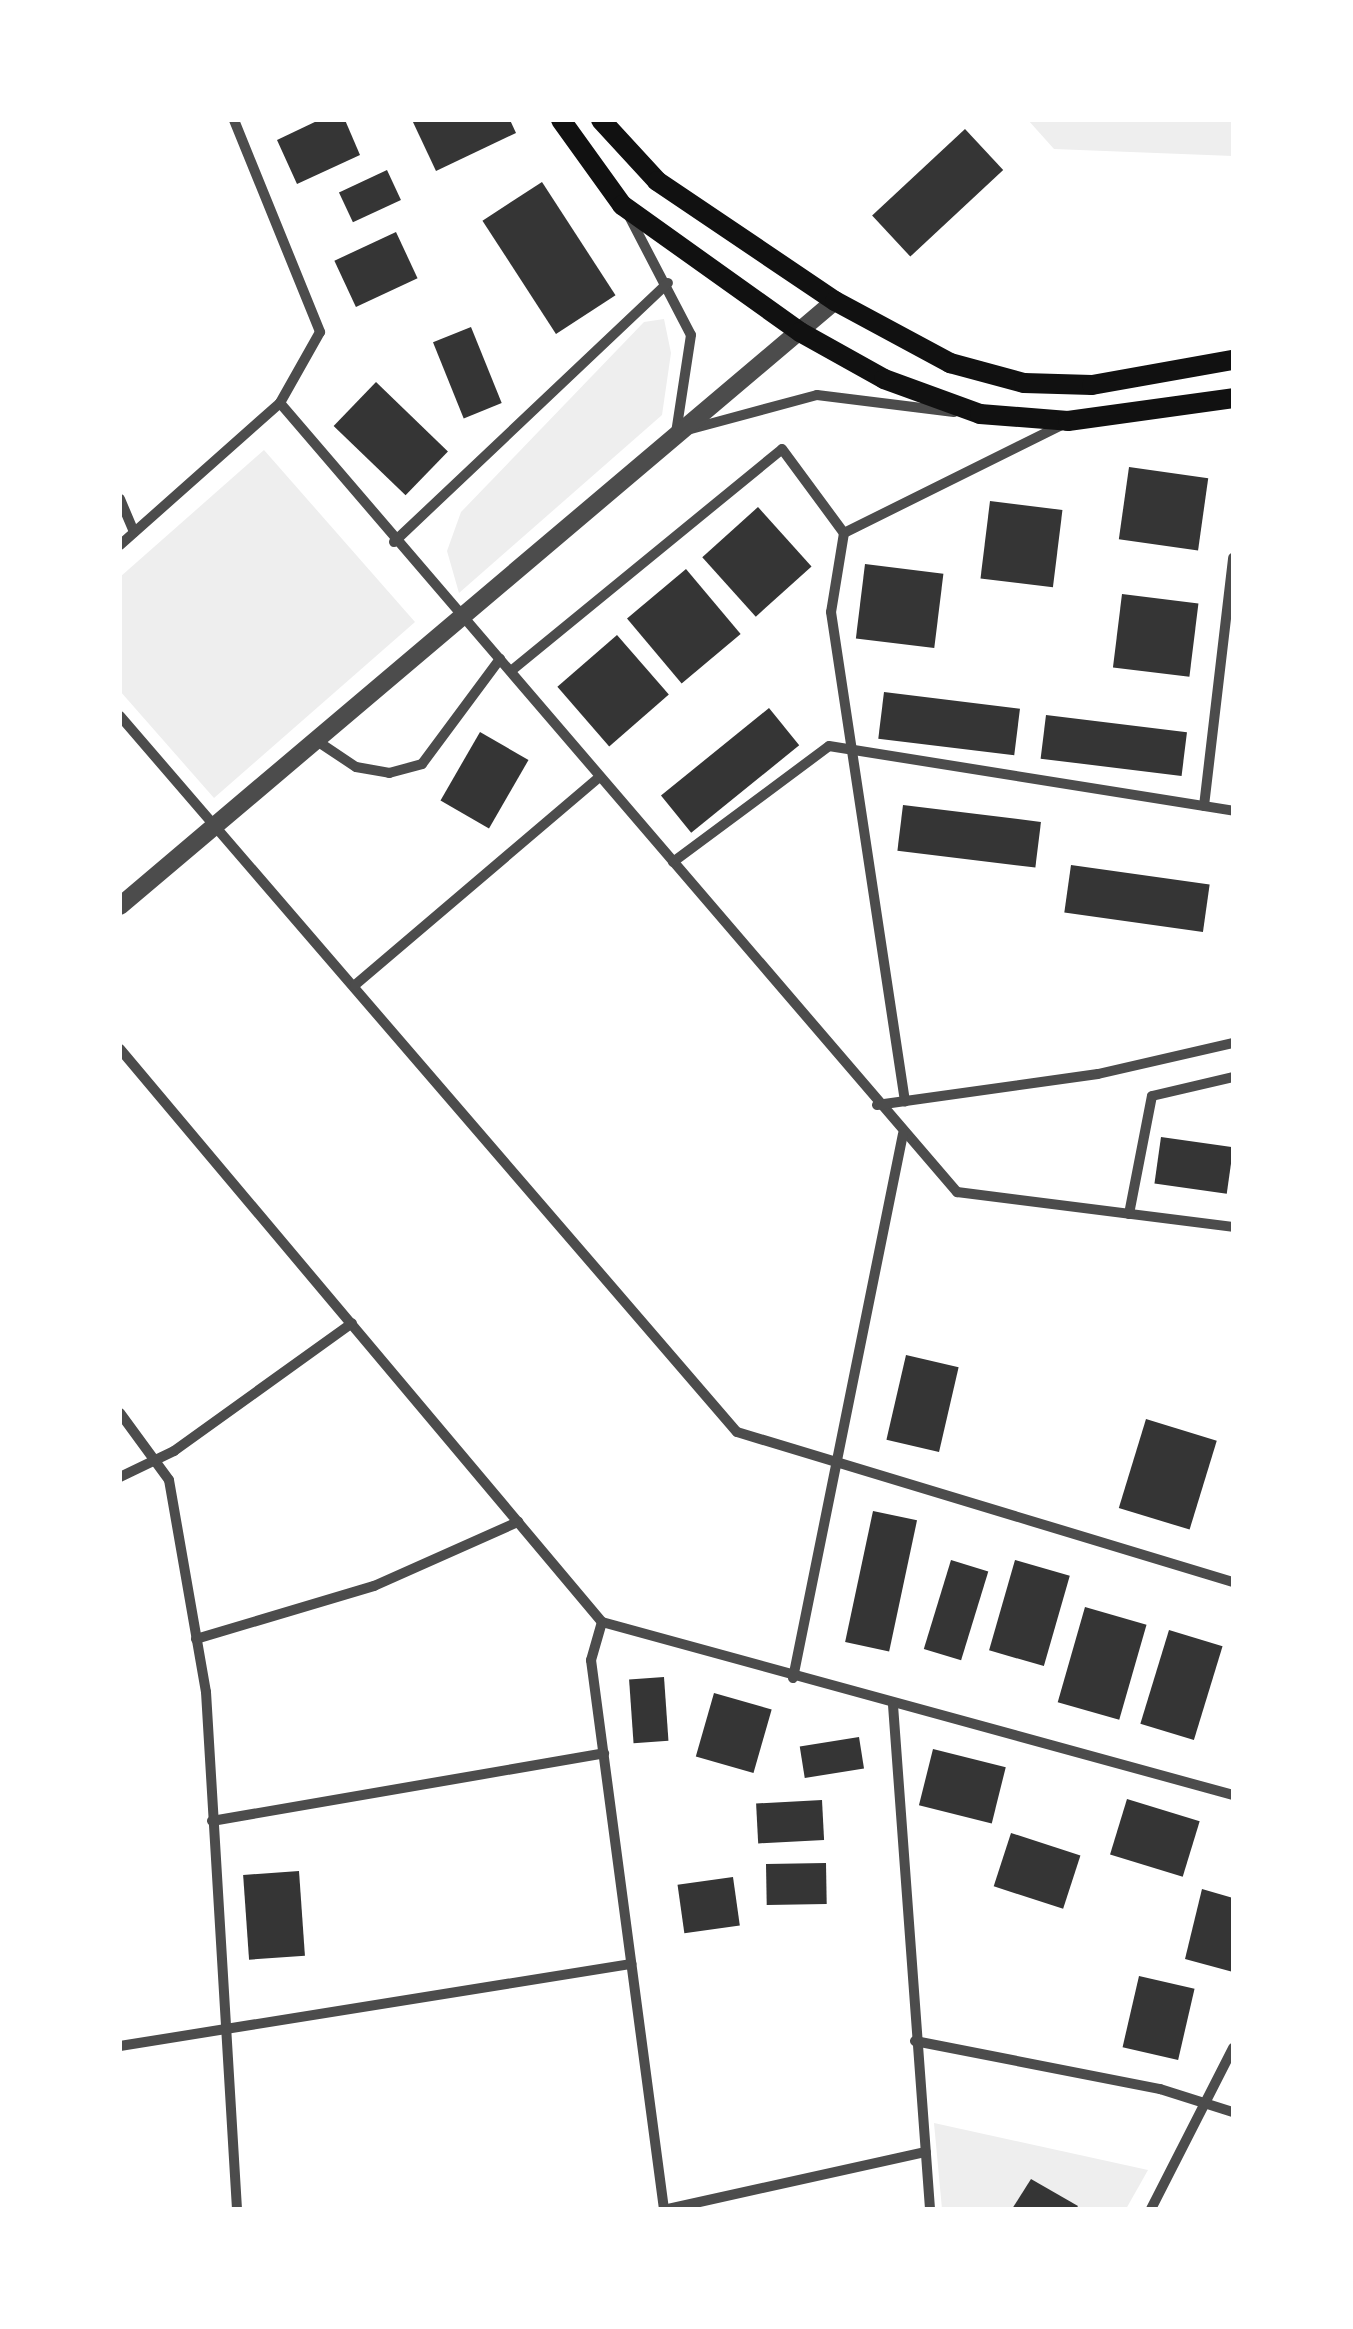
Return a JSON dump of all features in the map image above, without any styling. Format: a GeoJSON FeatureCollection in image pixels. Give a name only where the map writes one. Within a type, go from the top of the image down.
{"type":"FeatureCollection","features":[{"type":"Feature","properties":{"kind":"main road"},"geometry":{"type":"LineString","coordinates":[[561,120],[622,205],[800,332],[884,379],[980,414],[1068,422],[1233,398]]}},
{"type":"Feature","properties":{"kind":"main road"},"geometry":{"type":"LineString","coordinates":[[608,121],[658,181],[835,301],[950,363],[1024,383],[1092,385],[1233,360]]}},
{"type":"Feature","properties":{"kind":"street"},"geometry":{"type":"LineString","coordinates":[[120,545],[280,402],[320,332],[234,120]]}},
{"type":"Feature","properties":{"kind":"street"},"geometry":{"type":"LineString","coordinates":[[622,205],[668,283],[691,335],[676,433]]}},
{"type":"Feature","properties":{"kind":"street"},"geometry":{"type":"LineString","coordinates":[[394,542],[668,283]]}},
{"type":"Feature","properties":{"kind":"street"},"geometry":{"type":"LineString","coordinates":[[120,906],[835,301]]}},
{"type":"Feature","properties":{"kind":"street"},"geometry":{"type":"LineString","coordinates":[[676,433],[817,395],[980,414]]}},
{"type":"Feature","properties":{"kind":"street"},"geometry":{"type":"LineString","coordinates":[[280,402],[394,542],[511,671],[877,1105],[958,1192],[1233,1228]]}},
{"type":"Feature","properties":{"kind":"street"},"geometry":{"type":"LineString","coordinates":[[844,532],[1068,422]]}},
{"type":"Feature","properties":{"kind":"street"},"geometry":{"type":"LineString","coordinates":[[511,671],[782,449],[844,532],[831,612],[905,1101]]}},
{"type":"Feature","properties":{"kind":"street"},"geometry":{"type":"LineString","coordinates":[[120,499],[134,532]]}},
{"type":"Feature","properties":{"kind":"street"},"geometry":{"type":"LineString","coordinates":[[1204,806],[1233,558]]}},
{"type":"Feature","properties":{"kind":"street"},"geometry":{"type":"LineString","coordinates":[[317,740],[356,767],[389,773],[422,764],[500,659]]}},
{"type":"Feature","properties":{"kind":"street"},"geometry":{"type":"LineString","coordinates":[[120,716],[355,984],[737,1432],[833,1466],[1233,1582]]}},
{"type":"Feature","properties":{"kind":"street"},"geometry":{"type":"LineString","coordinates":[[674,862],[829,746],[1233,811]]}},
{"type":"Feature","properties":{"kind":"street"},"geometry":{"type":"LineString","coordinates":[[355,984],[600,777]]}},
{"type":"Feature","properties":{"kind":"street"},"geometry":{"type":"LineString","coordinates":[[877,1105],[1098,1074],[1233,1043]]}},
{"type":"Feature","properties":{"kind":"street"},"geometry":{"type":"LineString","coordinates":[[120,1049],[602,1622],[1233,1796]]}},
{"type":"Feature","properties":{"kind":"street"},"geometry":{"type":"LineString","coordinates":[[1129,1214],[1152,1096],[1233,1077]]}},
{"type":"Feature","properties":{"kind":"street"},"geometry":{"type":"LineString","coordinates":[[794,1678],[833,1466],[903,1134]]}},
{"type":"Feature","properties":{"kind":"street"},"geometry":{"type":"LineString","coordinates":[[120,1477],[151,1456],[174,1451],[352,1323]]}},
{"type":"Feature","properties":{"kind":"street"},"geometry":{"type":"LineString","coordinates":[[120,1413],[169,1480],[196,1639],[237,2209]]}},
{"type":"Feature","properties":{"kind":"street"},"geometry":{"type":"LineString","coordinates":[[196,1639],[374,1586],[518,1522]]}},
{"type":"Feature","properties":{"kind":"street"},"geometry":{"type":"LineString","coordinates":[[602,1622],[592,1660],[666,2209],[926,2152]]}},
{"type":"Feature","properties":{"kind":"street"},"geometry":{"type":"LineString","coordinates":[[893,1704],[930,2209]]}},
{"type":"Feature","properties":{"kind":"street"},"geometry":{"type":"LineString","coordinates":[[212,1821],[604,1753]]}},
{"type":"Feature","properties":{"kind":"street"},"geometry":{"type":"LineString","coordinates":[[120,2046],[222,2025],[631,1964]]}},
{"type":"Feature","properties":{"kind":"street"},"geometry":{"type":"LineString","coordinates":[[915,2042],[1160,2089],[1206,2108],[1233,2112]]}},
{"type":"Feature","properties":{"kind":"street"},"geometry":{"type":"LineString","coordinates":[[1150,2209],[1206,2108],[1233,2048]]}},
{"type":"Feature","properties":{"kind":"shaded area"},"geometry":{"type":"Polygon","coordinates":[[[1028,120],[1233,120],[1233,156],[1054,149],[1028,120]]]}},
{"type":"Feature","properties":{"kind":"shaded area"},"geometry":{"type":"Polygon","coordinates":[[[664,319],[671,353],[662,415],[459,593],[447,551],[461,512],[644,322],[664,319]]]}},
{"type":"Feature","properties":{"kind":"shaded area"},"geometry":{"type":"Polygon","coordinates":[[[264,450],[415,622],[214,798],[120,691],[120,577],[264,450]]]}},
{"type":"Feature","properties":{"kind":"shaded area"},"geometry":{"type":"Polygon","coordinates":[[[934,2123],[1148,2170],[1126,2209],[942,2209],[934,2123]]]}},
{"type":"Feature","properties":{"kind":"building"},"geometry":{"type":"Polygon","coordinates":[[[319,120],[345,120],[360,155],[297,184],[277,140],[319,120]]]}},
{"type":"Feature","properties":{"kind":"building"},"geometry":{"type":"Polygon","coordinates":[[[412,120],[510,120],[516,133],[436,171],[412,120]]]}},
{"type":"Feature","properties":{"kind":"building"},"geometry":{"type":"Polygon","coordinates":[[[965,129],[1003,170],[910,257],[872,216],[965,129]]]}},
{"type":"Feature","properties":{"kind":"building"},"geometry":{"type":"Polygon","coordinates":[[[387,170],[401,200],[353,222],[339,192],[387,170]]]}},
{"type":"Feature","properties":{"kind":"building"},"geometry":{"type":"Polygon","coordinates":[[[542,182],[616,295],[556,334],[482,221],[542,182]]]}},
{"type":"Feature","properties":{"kind":"building"},"geometry":{"type":"Polygon","coordinates":[[[396,232],[418,278],[356,307],[334,261],[396,232]]]}},
{"type":"Feature","properties":{"kind":"building"},"geometry":{"type":"Polygon","coordinates":[[[471,327],[502,403],[464,418],[433,342],[471,327]]]}},
{"type":"Feature","properties":{"kind":"building"},"geometry":{"type":"Polygon","coordinates":[[[376,382],[448,451],[406,495],[334,426],[376,382]]]}},
{"type":"Feature","properties":{"kind":"building"},"geometry":{"type":"Polygon","coordinates":[[[1129,467],[1208,478],[1198,550],[1119,539],[1129,467]]]}},
{"type":"Feature","properties":{"kind":"building"},"geometry":{"type":"Polygon","coordinates":[[[990,501],[1062,510],[1053,587],[980,578],[990,501]]]}},
{"type":"Feature","properties":{"kind":"building"},"geometry":{"type":"Polygon","coordinates":[[[758,507],[812,566],[756,617],[702,557],[758,507]]]}},
{"type":"Feature","properties":{"kind":"building"},"geometry":{"type":"Polygon","coordinates":[[[865,564],[943,574],[934,648],[856,638],[865,564]]]}},
{"type":"Feature","properties":{"kind":"building"},"geometry":{"type":"Polygon","coordinates":[[[686,569],[741,634],[682,684],[627,618],[686,569]]]}},
{"type":"Feature","properties":{"kind":"building"},"geometry":{"type":"Polygon","coordinates":[[[1122,594],[1198,603],[1189,677],[1113,667],[1122,594]]]}},
{"type":"Feature","properties":{"kind":"building"},"geometry":{"type":"Polygon","coordinates":[[[617,635],[669,695],[609,746],[557,687],[617,635]]]}},
{"type":"Feature","properties":{"kind":"building"},"geometry":{"type":"Polygon","coordinates":[[[884,692],[1020,709],[1014,755],[878,739],[884,692]]]}},
{"type":"Feature","properties":{"kind":"building"},"geometry":{"type":"Polygon","coordinates":[[[769,708],[799,745],[691,833],[661,795],[769,708]]]}},
{"type":"Feature","properties":{"kind":"building"},"geometry":{"type":"Polygon","coordinates":[[[1046,715],[1187,732],[1182,776],[1041,759],[1046,715]]]}},
{"type":"Feature","properties":{"kind":"building"},"geometry":{"type":"Polygon","coordinates":[[[480,732],[528,760],[489,828],[440,800],[480,732]]]}},
{"type":"Feature","properties":{"kind":"building"},"geometry":{"type":"Polygon","coordinates":[[[903,805],[1041,822],[1035,868],[897,851],[903,805]]]}},
{"type":"Feature","properties":{"kind":"building"},"geometry":{"type":"Polygon","coordinates":[[[1071,865],[1210,884],[1203,932],[1064,913],[1071,865]]]}},
{"type":"Feature","properties":{"kind":"building"},"geometry":{"type":"Polygon","coordinates":[[[1161,1137],[1233,1147],[1227,1194],[1154,1184],[1161,1137]]]}},
{"type":"Feature","properties":{"kind":"building"},"geometry":{"type":"Polygon","coordinates":[[[906,1355],[959,1367],[939,1452],[886,1440],[906,1355]]]}},
{"type":"Feature","properties":{"kind":"building"},"geometry":{"type":"Polygon","coordinates":[[[1146,1419],[1217,1441],[1190,1530],[1119,1508],[1146,1419]]]}},
{"type":"Feature","properties":{"kind":"building"},"geometry":{"type":"Polygon","coordinates":[[[873,1511],[917,1520],[889,1651],[845,1642],[873,1511]]]}},
{"type":"Feature","properties":{"kind":"building"},"geometry":{"type":"Polygon","coordinates":[[[951,1560],[988,1571],[961,1660],[924,1649],[951,1560]]]}},
{"type":"Feature","properties":{"kind":"building"},"geometry":{"type":"Polygon","coordinates":[[[1015,1560],[1070,1576],[1044,1666],[989,1650],[1015,1560]]]}},
{"type":"Feature","properties":{"kind":"building"},"geometry":{"type":"Polygon","coordinates":[[[1085,1607],[1147,1625],[1119,1720],[1058,1702],[1085,1607]]]}},
{"type":"Feature","properties":{"kind":"building"},"geometry":{"type":"Polygon","coordinates":[[[1169,1630],[1223,1646],[1194,1740],[1140,1724],[1169,1630]]]}},
{"type":"Feature","properties":{"kind":"building"},"geometry":{"type":"Polygon","coordinates":[[[664,1677],[668,1741],[634,1743],[629,1679],[664,1677]]]}},
{"type":"Feature","properties":{"kind":"building"},"geometry":{"type":"Polygon","coordinates":[[[714,1693],[772,1710],[753,1773],[696,1756],[714,1693]]]}},
{"type":"Feature","properties":{"kind":"building"},"geometry":{"type":"Polygon","coordinates":[[[859,1737],[864,1769],[805,1778],[800,1746],[859,1737]]]}},
{"type":"Feature","properties":{"kind":"building"},"geometry":{"type":"Polygon","coordinates":[[[933,1749],[1006,1767],[992,1823],[919,1805],[933,1749]]]}},
{"type":"Feature","properties":{"kind":"building"},"geometry":{"type":"Polygon","coordinates":[[[1127,1799],[1200,1821],[1183,1877],[1110,1854],[1127,1799]]]}},
{"type":"Feature","properties":{"kind":"building"},"geometry":{"type":"Polygon","coordinates":[[[822,1800],[824,1840],[758,1843],[756,1803],[822,1800]]]}},
{"type":"Feature","properties":{"kind":"building"},"geometry":{"type":"Polygon","coordinates":[[[1011,1833],[1080,1856],[1063,1909],[994,1886],[1011,1833]]]}},
{"type":"Feature","properties":{"kind":"building"},"geometry":{"type":"Polygon","coordinates":[[[826,1863],[827,1904],[767,1905],[766,1864],[826,1863]]]}},
{"type":"Feature","properties":{"kind":"building"},"geometry":{"type":"Polygon","coordinates":[[[299,1871],[305,1956],[249,1960],[243,1875],[299,1871]]]}},
{"type":"Feature","properties":{"kind":"building"},"geometry":{"type":"Polygon","coordinates":[[[733,1877],[740,1926],[684,1933],[678,1885],[733,1877]]]}},
{"type":"Feature","properties":{"kind":"building"},"geometry":{"type":"Polygon","coordinates":[[[1202,1889],[1233,1898],[1233,1972],[1185,1959],[1202,1889]]]}},
{"type":"Feature","properties":{"kind":"building"},"geometry":{"type":"Polygon","coordinates":[[[1139,1976],[1195,1989],[1178,2060],[1123,2047],[1139,1976]]]}},
{"type":"Feature","properties":{"kind":"building"},"geometry":{"type":"Polygon","coordinates":[[[1031,2179],[1078,2206],[1012,2209],[1031,2179]]]}}]}
